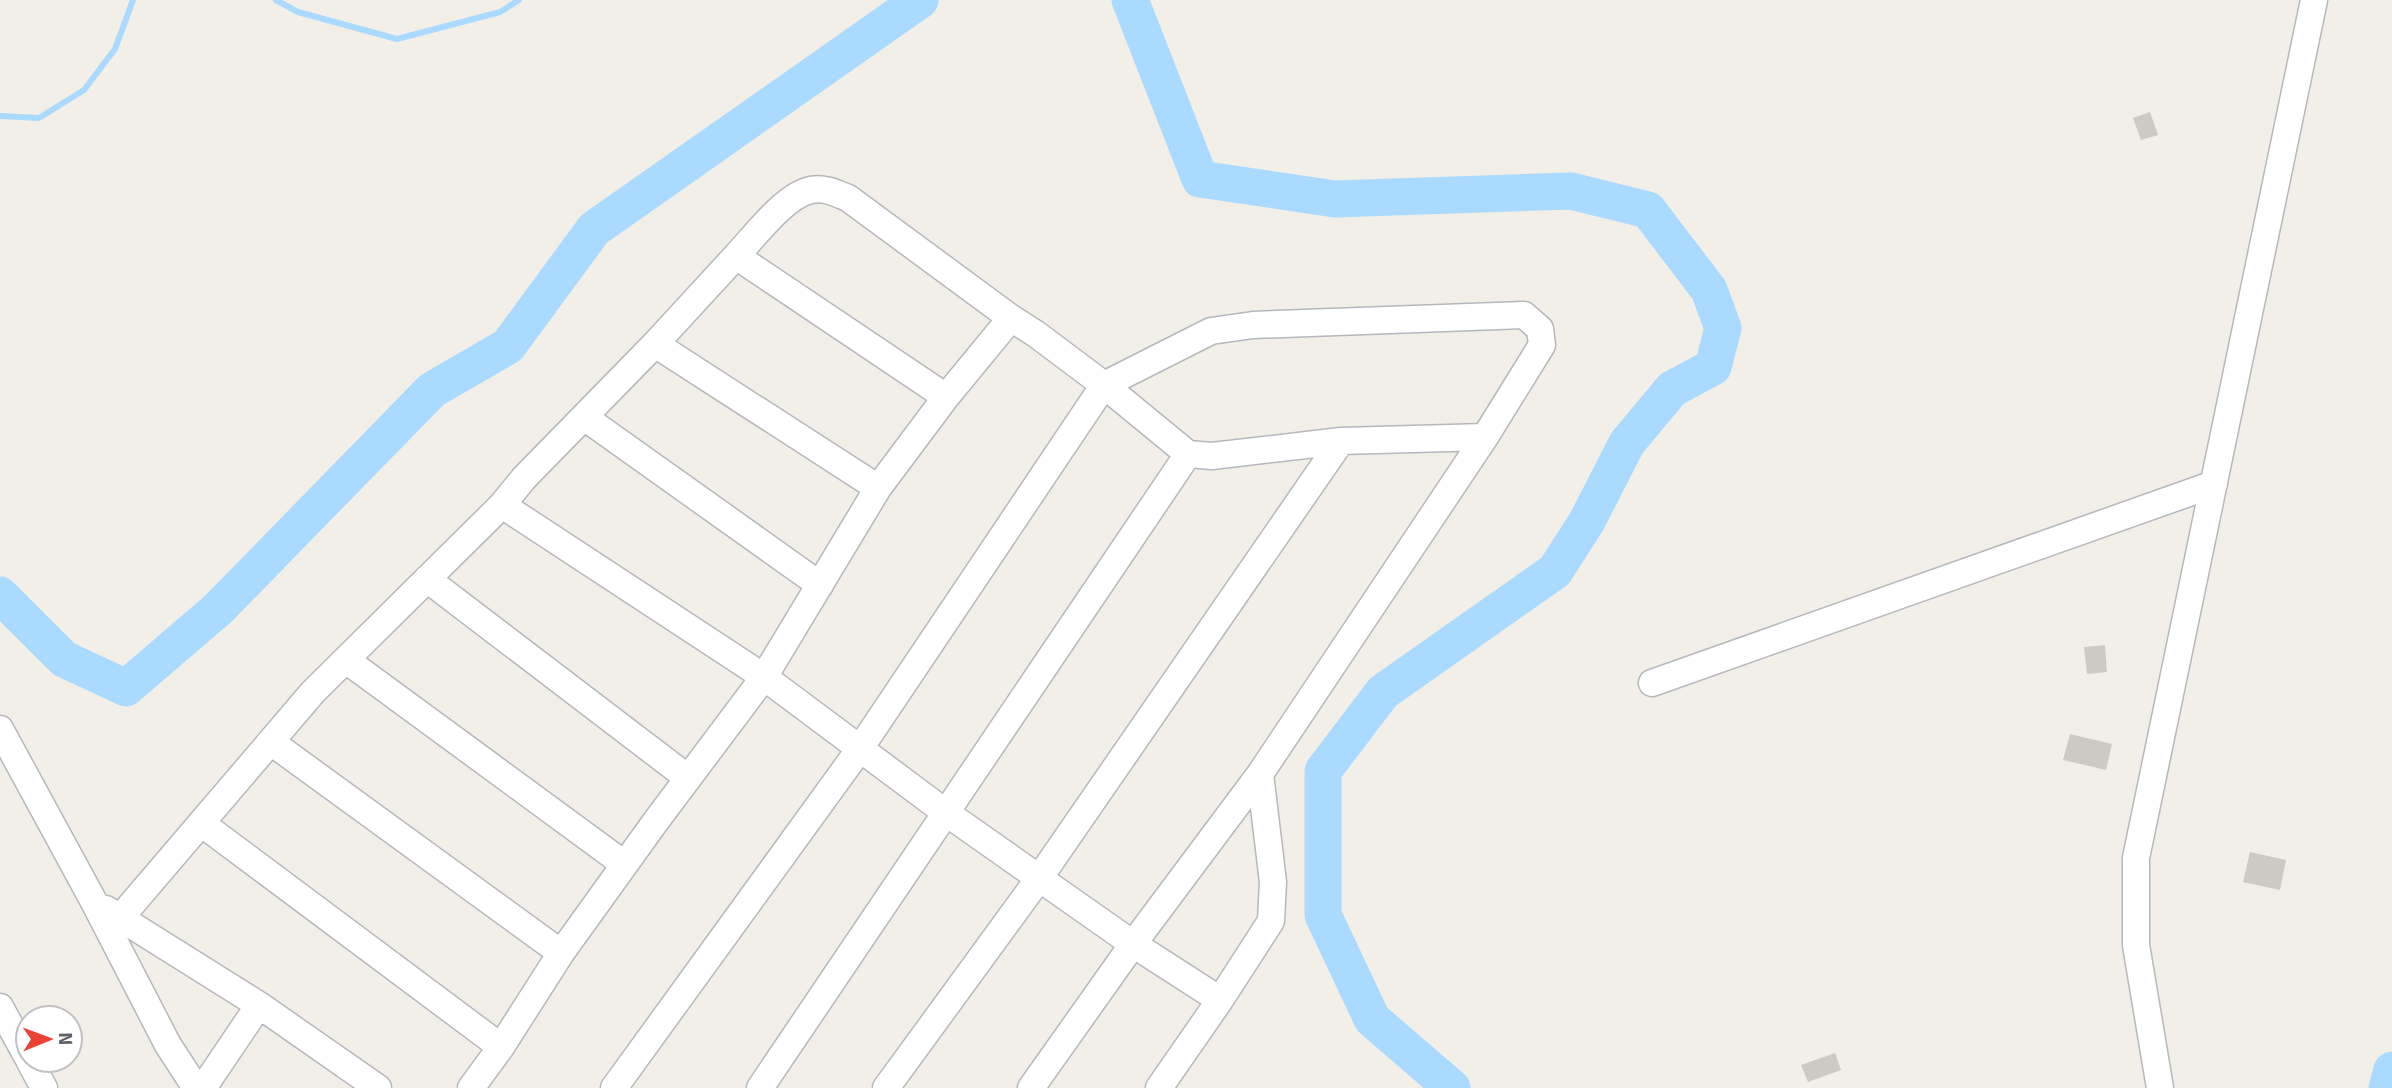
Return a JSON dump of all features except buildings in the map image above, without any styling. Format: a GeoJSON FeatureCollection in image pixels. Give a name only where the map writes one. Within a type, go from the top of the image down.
{"type":"FeatureCollection","features":[{"type":"Feature","properties":{"kind":"street"},"geometry":{"type":"LineString","coordinates":[[2160,1088],[2136,945],[2136,858],[2314,0]]}},
{"type":"Feature","properties":{"kind":"street"},"geometry":{"type":"LineString","coordinates":[[120,918],[313,692],[502,505],[524,478],[786,204],[809,190],[828,190],[848,198],[1035,334],[1188,454],[1212,456],[1341,441],[1485,437]]}},
{"type":"Feature","properties":{"kind":"street"},"geometry":{"type":"LineString","coordinates":[[736,256],[946,397]]}},
{"type":"Feature","properties":{"kind":"street"},"geometry":{"type":"LineString","coordinates":[[614,1088],[859,750],[1104,386],[1211,331],[1253,325],[1524,315],[1540,329],[1542,345],[1485,437],[1260,774],[1133,944],[1031,1088]]}},
{"type":"Feature","properties":{"kind":"street"},"geometry":{"type":"LineString","coordinates":[[471,1088],[624,864],[764,677],[878,488],[946,397],[1011,318]]}},
{"type":"Feature","properties":{"kind":"street"},"geometry":{"type":"LineString","coordinates":[[655,344],[878,488]]}},
{"type":"Feature","properties":{"kind":"street"},"geometry":{"type":"LineString","coordinates":[[584,417],[820,585]]}},
{"type":"Feature","properties":{"kind":"street"},"geometry":{"type":"LineString","coordinates":[[886,1088],[1040,877],[1341,441]]}},
{"type":"Feature","properties":{"kind":"street"},"geometry":{"type":"LineString","coordinates":[[760,1088],[1188,454]]}},
{"type":"Feature","properties":{"kind":"street"},"geometry":{"type":"LineString","coordinates":[[1652,683],[2214,484]]}},
{"type":"Feature","properties":{"kind":"street"},"geometry":{"type":"LineString","coordinates":[[502,505],[764,677],[945,812],[1133,944],[1220,1000]]}},
{"type":"Feature","properties":{"kind":"street"},"geometry":{"type":"LineString","coordinates":[[427,579],[688,778]]}},
{"type":"Feature","properties":{"kind":"street"},"geometry":{"type":"LineString","coordinates":[[346,660],[624,864]]}},
{"type":"Feature","properties":{"kind":"street"},"geometry":{"type":"LineString","coordinates":[[0,729],[168,1045],[195,1088]]}},
{"type":"Feature","properties":{"kind":"street"},"geometry":{"type":"LineString","coordinates":[[271,741],[561,953]]}},
{"type":"Feature","properties":{"kind":"street"},"geometry":{"type":"LineString","coordinates":[[1158,1088],[1271,921],[1273,882],[1260,774]]}},
{"type":"Feature","properties":{"kind":"street"},"geometry":{"type":"LineString","coordinates":[[201,823],[501,1047]]}},
{"type":"Feature","properties":{"kind":"street"},"geometry":{"type":"LineString","coordinates":[[93,900],[259,1005],[378,1088]]}},
{"type":"Feature","properties":{"kind":"street"},"geometry":{"type":"LineString","coordinates":[[203,1088],[259,1005]]}},
{"type":"Feature","properties":{"kind":"street"},"geometry":{"type":"LineString","coordinates":[[0,1007],[14,1033]]}},
{"type":"Feature","properties":{"kind":"waterway"},"geometry":{"type":"LineString","coordinates":[[0,116],[39,118],[84,90],[115,49],[133,0]]}},
{"type":"Feature","properties":{"kind":"waterway"},"geometry":{"type":"LineString","coordinates":[[276,0],[298,12],[397,39],[500,12],[519,0]]}},
{"type":"Feature","properties":{"kind":"waterway"},"geometry":{"type":"LineString","coordinates":[[0,595],[64,659],[126,688],[218,609],[432,390],[508,346],[594,229],[920,0]]}},
{"type":"Feature","properties":{"kind":"waterway"},"geometry":{"type":"LineString","coordinates":[[1130,0],[1200,179],[1335,199],[1571,191],[1648,210],[1709,290],[1723,328],[1713,367],[1672,389],[1627,443],[1587,521],[1555,571],[1383,692],[1323,771],[1323,915],[1372,1019],[1452,1088]]}},
{"type":"Feature","properties":{"kind":"waterway"},"geometry":{"type":"LineString","coordinates":[[2387,1088],[2392,1070]]}}]}
